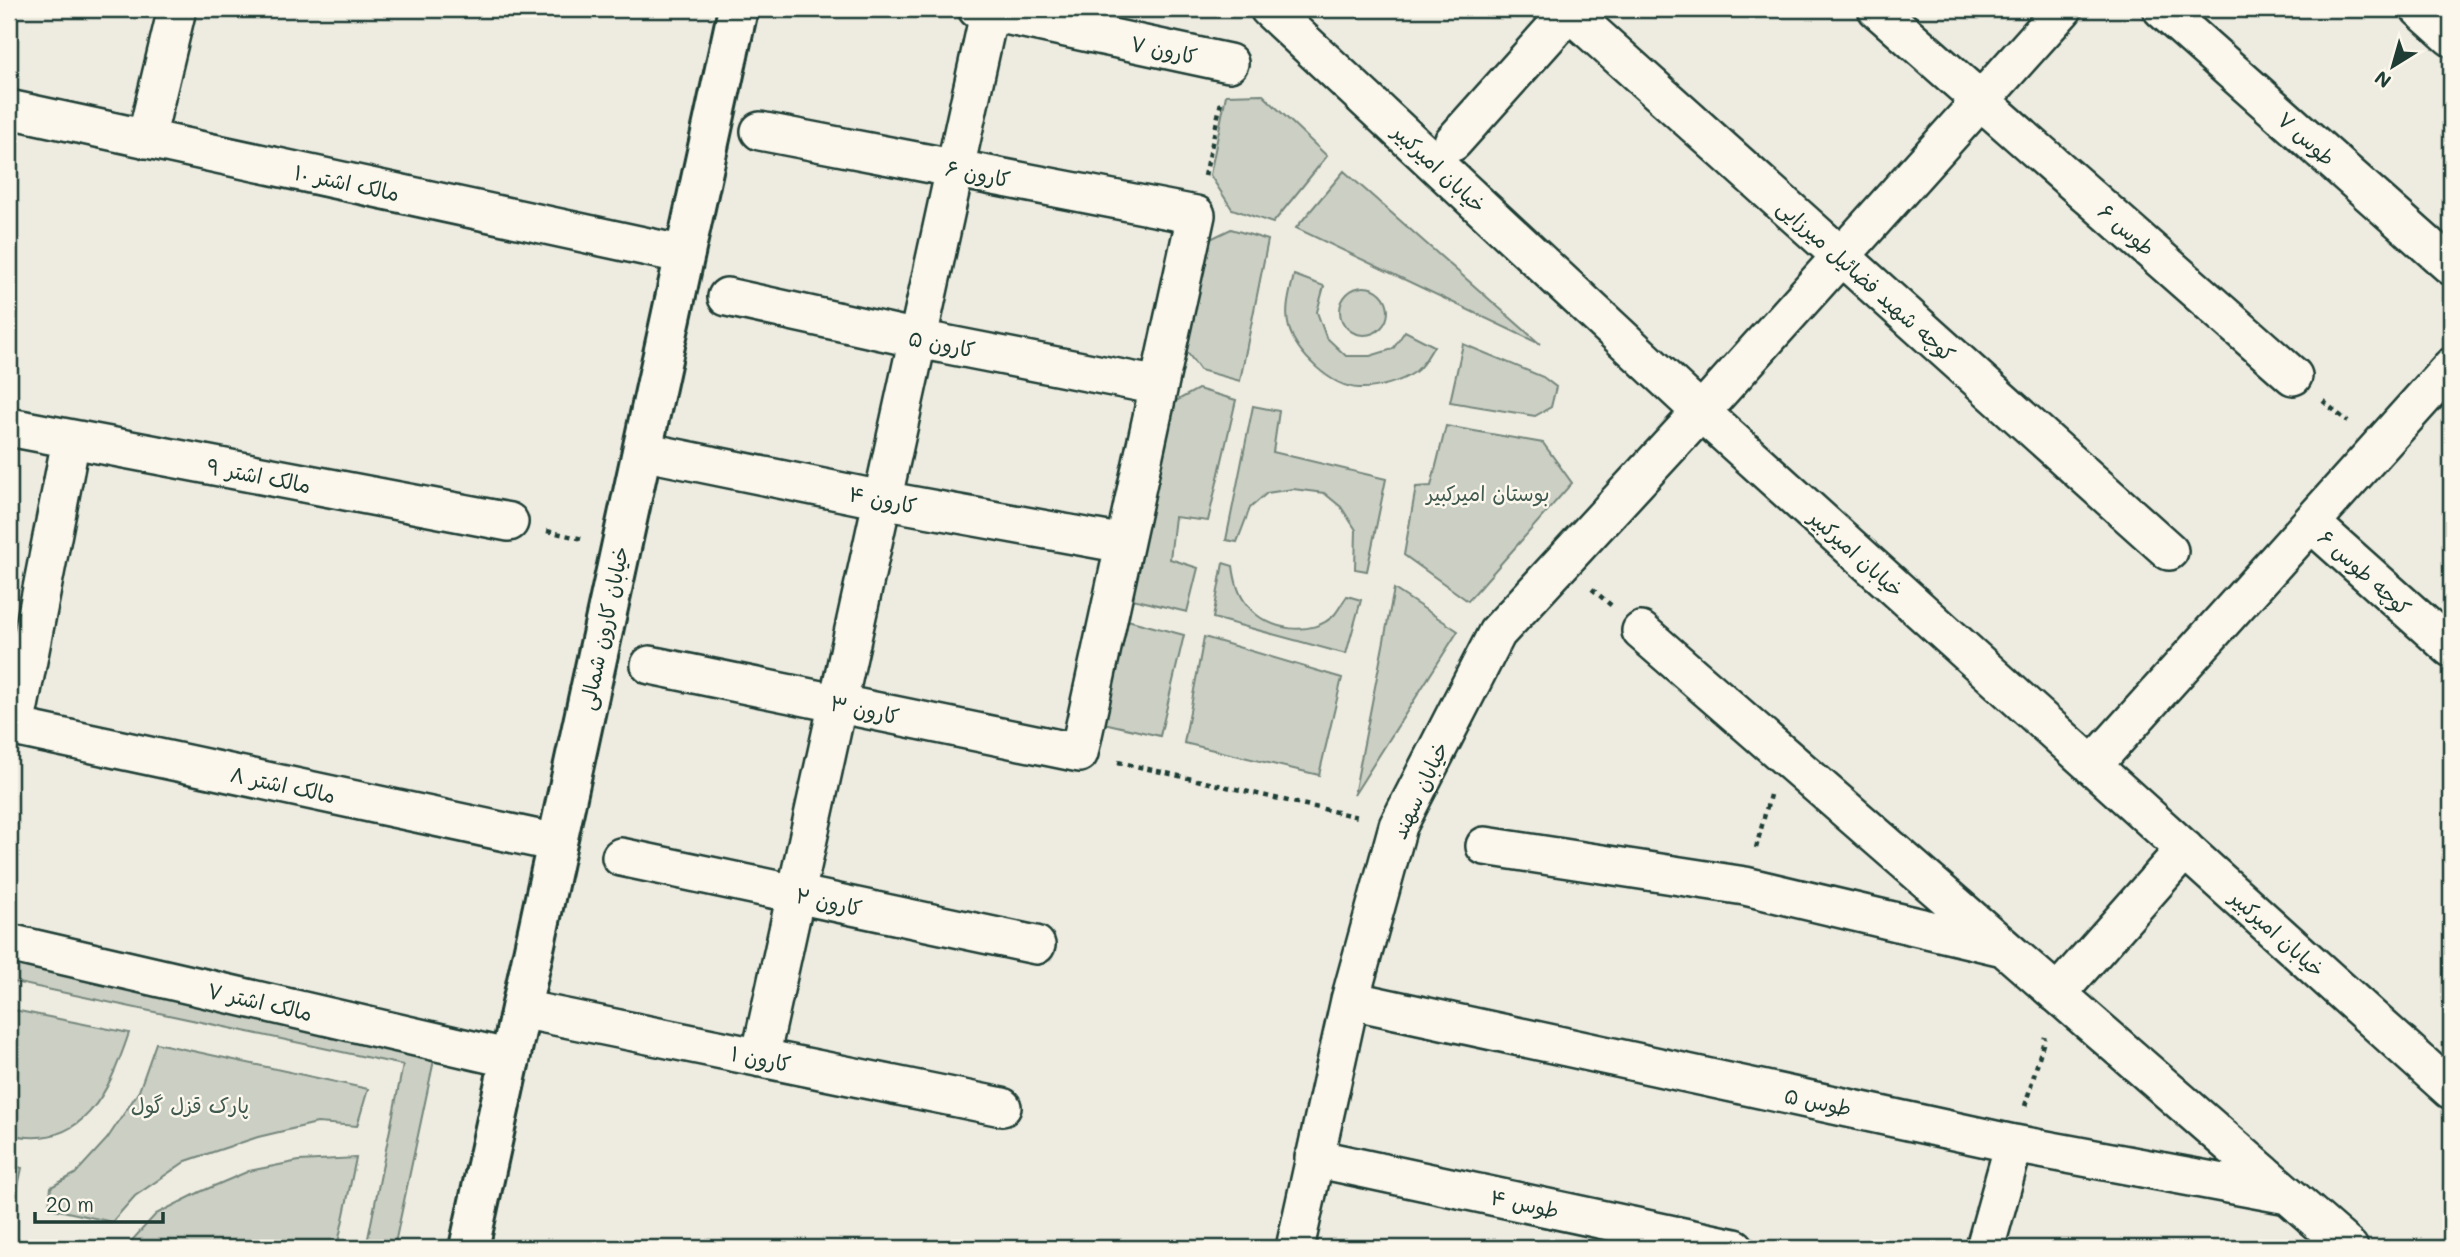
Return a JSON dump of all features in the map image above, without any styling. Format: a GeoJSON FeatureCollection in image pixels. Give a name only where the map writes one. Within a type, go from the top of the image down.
{"type":"FeatureCollection","features":[{"type":"Feature","properties":{"kind":"street"},"geometry":{"type":"LineString","coordinates":[[146,139],[177,9]]}},
{"type":"Feature","properties":{"kind":"street","name":"خیابان کارون شمالی"},"geometry":{"type":"LineString","coordinates":[[469,1248],[738,9]]}},
{"type":"Feature","properties":{"kind":"street","name":"خیابان امیرکبیر"},"geometry":{"type":"LineString","coordinates":[[1269,9],[1700,412],[2451,1090]]}},
{"type":"Feature","properties":{"kind":"street","name":"طوس ۶"},"geometry":{"type":"LineString","coordinates":[[1877,9],[2293,376]]}},
{"type":"Feature","properties":{"kind":"street","name":"خیابان سهند"},"geometry":{"type":"LineString","coordinates":[[1295,1248],[1350,1000],[1398,826],[1497,633],[2063,9]]}},
{"type":"Feature","properties":{"kind":"street","name":"طوس ۷"},"geometry":{"type":"LineString","coordinates":[[2162,9],[2451,266]]}},
{"type":"Feature","properties":{"kind":"street"},"geometry":{"type":"LineString","coordinates":[[2420,9],[2451,37]]}},
{"type":"Feature","properties":{"kind":"street"},"geometry":{"type":"LineString","coordinates":[[761,1058],[955,169],[985,10]]}},
{"type":"Feature","properties":{"kind":"street","name":"کارون ۷"},"geometry":{"type":"LineString","coordinates":[[985,10],[1229,63]]}},
{"type":"Feature","properties":{"kind":"street"},"geometry":{"type":"LineString","coordinates":[[1453,142],[1569,10]]}},
{"type":"Feature","properties":{"kind":"street","name":"کوچه شهید فضائیل میرزایی"},"geometry":{"type":"LineString","coordinates":[[1569,10],[2169,551]]}},
{"type":"Feature","properties":{"kind":"street","name":"مالک اشتر ۱۰"},"geometry":{"type":"LineString","coordinates":[[9,109],[685,255]]}},
{"type":"Feature","properties":{"kind":"street","name":"کارون ۶"},"geometry":{"type":"LineString","coordinates":[[760,131],[1196,215]]}},
{"type":"Feature","properties":{"kind":"street"},"geometry":{"type":"LineString","coordinates":[[1079,753],[1196,215]]}},
{"type":"Feature","properties":{"kind":"street","name":"کارون ۵"},"geometry":{"type":"LineString","coordinates":[[727,297],[918,339],[1158,386]]}},
{"type":"Feature","properties":{"kind":"street"},"geometry":{"type":"LineString","coordinates":[[2092,766],[2451,367]]}},
{"type":"Feature","properties":{"kind":"street","name":"مالک اشتر ۹"},"geometry":{"type":"LineString","coordinates":[[9,427],[509,523]]}},
{"type":"Feature","properties":{"kind":"street"},"geometry":{"type":"LineString","coordinates":[[12,726],[71,440]]}},
{"type":"Feature","properties":{"kind":"street","name":"کارون ۴"},"geometry":{"type":"LineString","coordinates":[[642,452],[882,500],[1125,544]]}},
{"type":"Feature","properties":{"kind":"street","name":"کوچه طوس ۶"},"geometry":{"type":"LineString","coordinates":[[2311,523],[2451,648]]}},
{"type":"Feature","properties":{"kind":"street"},"geometry":{"type":"LineString","coordinates":[[1641,631],[2349,1248]]}},
{"type":"Feature","properties":{"kind":"street","name":"کارون ۳"},"geometry":{"type":"LineString","coordinates":[[650,665],[1079,753]]}},
{"type":"Feature","properties":{"kind":"street","name":"مالک اشتر ۸"},"geometry":{"type":"LineString","coordinates":[[12,726],[557,843]]}},
{"type":"Feature","properties":{"kind":"street"},"geometry":{"type":"LineString","coordinates":[[1485,846],[1745,886],[2003,947]]}},
{"type":"Feature","properties":{"kind":"street"},"geometry":{"type":"LineString","coordinates":[[2057,994],[2185,849]]}},
{"type":"Feature","properties":{"kind":"street","name":"کارون ۲"},"geometry":{"type":"LineString","coordinates":[[621,857],[1036,945]]}},
{"type":"Feature","properties":{"kind":"street","name":"مالک اشتر ۷"},"geometry":{"type":"LineString","coordinates":[[9,943],[512,1059]]}},
{"type":"Feature","properties":{"kind":"street","name":"طوس ۵"},"geometry":{"type":"LineString","coordinates":[[1350,1000],[2014,1144],[2288,1195]]}},
{"type":"Feature","properties":{"kind":"street","name":"کارون ۱"},"geometry":{"type":"LineString","coordinates":[[520,1009],[1002,1107]]}},
{"type":"Feature","properties":{"kind":"street"},"geometry":{"type":"LineString","coordinates":[[1984,1248],[2014,1144]]}},
{"type":"Feature","properties":{"kind":"street","name":"طوس ۴"},"geometry":{"type":"LineString","coordinates":[[1314,1158],[1735,1248]]}},
{"type":"Feature","properties":{"kind":"path"},"geometry":{"type":"LineString","coordinates":[[1196,215],[1229,63]]}},
{"type":"Feature","properties":{"kind":"path"},"geometry":{"type":"LineString","coordinates":[[2293,376],[2378,448]]}},
{"type":"Feature","properties":{"kind":"path"},"geometry":{"type":"LineString","coordinates":[[509,523],[621,547]]}},
{"type":"Feature","properties":{"kind":"path"},"geometry":{"type":"LineString","coordinates":[[1562,563],[1641,631]]}},
{"type":"Feature","properties":{"kind":"path"},"geometry":{"type":"LineString","coordinates":[[1079,753],[1398,826]]}},
{"type":"Feature","properties":{"kind":"path"},"geometry":{"type":"LineString","coordinates":[[1745,886],[1781,754]]}},
{"type":"Feature","properties":{"kind":"path"},"geometry":{"type":"LineString","coordinates":[[2014,1144],[2057,994]]}},
{"type":"Feature","properties":{"kind":"green space"},"geometry":{"type":"Polygon","coordinates":[[[1262,94],[1327,156],[1273,223],[1232,209],[1210,175],[1226,95],[1262,94]]]}},
{"type":"Feature","properties":{"kind":"green space"},"geometry":{"type":"Polygon","coordinates":[[[1344,171],[1540,344],[1296,228],[1344,171]]]}},
{"type":"Feature","properties":{"kind":"green space"},"geometry":{"type":"Polygon","coordinates":[[[1231,229],[1268,240],[1240,381],[1200,370],[1179,341],[1200,244],[1231,229]]]}},
{"type":"Feature","properties":{"kind":"green space"},"geometry":{"type":"Polygon","coordinates":[[[1294,275],[1324,286],[1317,312],[1326,337],[1346,356],[1370,356],[1393,349],[1405,331],[1434,346],[1426,360],[1409,376],[1380,386],[1359,388],[1337,382],[1307,358],[1293,338],[1287,308],[1294,275]]]}},
{"type":"Feature","properties":{"kind":"green space"},"geometry":{"type":"Polygon","coordinates":[[[1364,287],[1373,288],[1381,294],[1387,302],[1387,320],[1381,328],[1373,334],[1364,335],[1355,334],[1347,328],[1341,320],[1340,311],[1341,302],[1347,294],[1355,288],[1364,287]]]}},
{"type":"Feature","properties":{"kind":"green space"},"geometry":{"type":"Polygon","coordinates":[[[1463,344],[1543,377],[1556,387],[1551,407],[1535,416],[1450,402],[1463,344]]]}},
{"type":"Feature","properties":{"kind":"green space"},"geometry":{"type":"Polygon","coordinates":[[[1198,389],[1236,400],[1208,521],[1175,517],[1170,559],[1198,568],[1187,612],[1120,596],[1163,408],[1198,389]]]}},
{"type":"Feature","properties":{"kind":"green space","name":"بوستان امیرکبیر"},"geometry":{"type":"Polygon","coordinates":[[[1253,406],[1279,411],[1273,452],[1386,479],[1367,571],[1355,569],[1356,530],[1341,507],[1324,493],[1293,489],[1267,493],[1250,508],[1237,542],[1226,540],[1253,406]]]}},
{"type":"Feature","properties":{"kind":"green space","name":"بوستان امیرکبیر"},"geometry":{"type":"Polygon","coordinates":[[[1446,426],[1543,443],[1572,483],[1468,601],[1404,555],[1416,487],[1431,486],[1446,426]]]}},
{"type":"Feature","properties":{"kind":"green space"},"geometry":{"type":"Polygon","coordinates":[[[1223,563],[1233,566],[1238,587],[1248,606],[1256,615],[1278,626],[1303,629],[1315,626],[1326,622],[1335,614],[1347,596],[1361,600],[1346,654],[1213,618],[1223,563]]]}},
{"type":"Feature","properties":{"kind":"green space"},"geometry":{"type":"Polygon","coordinates":[[[1394,589],[1458,631],[1354,795],[1394,589]]]}},
{"type":"Feature","properties":{"kind":"green space"},"geometry":{"type":"Polygon","coordinates":[[[1116,617],[1184,635],[1160,736],[1095,721],[1116,617]]]}},
{"type":"Feature","properties":{"kind":"green space"},"geometry":{"type":"Polygon","coordinates":[[[1204,637],[1342,678],[1319,775],[1184,743],[1204,637]]]}},
{"type":"Feature","properties":{"kind":"green space","name":"پارک قزل گول"},"geometry":{"type":"Polygon","coordinates":[[[9,955],[437,1046],[394,1248],[366,1248],[403,1065],[9,981],[9,955]]]}},
{"type":"Feature","properties":{"kind":"green space","name":"پارک قزل گول"},"geometry":{"type":"Polygon","coordinates":[[[9,1009],[129,1033],[102,1096],[74,1126],[56,1134],[35,1137],[9,1134],[9,1009]]]}},
{"type":"Feature","properties":{"kind":"green space","name":"پارک قزل گول"},"geometry":{"type":"Polygon","coordinates":[[[156,1043],[368,1089],[357,1126],[317,1123],[258,1137],[186,1161],[135,1196],[112,1222],[49,1208],[51,1187],[75,1174],[107,1139],[139,1091],[156,1043]]]}},
{"type":"Feature","properties":{"kind":"green space","name":"پارک قزل گول"},"geometry":{"type":"Polygon","coordinates":[[[356,1158],[337,1248],[125,1248],[156,1214],[249,1171],[299,1161],[356,1158]]]}},
{"type":"Feature","properties":{"kind":"green space"},"geometry":{"type":"Polygon","coordinates":[[[9,1165],[22,1168],[9,1227],[9,1165]]]}}]}
